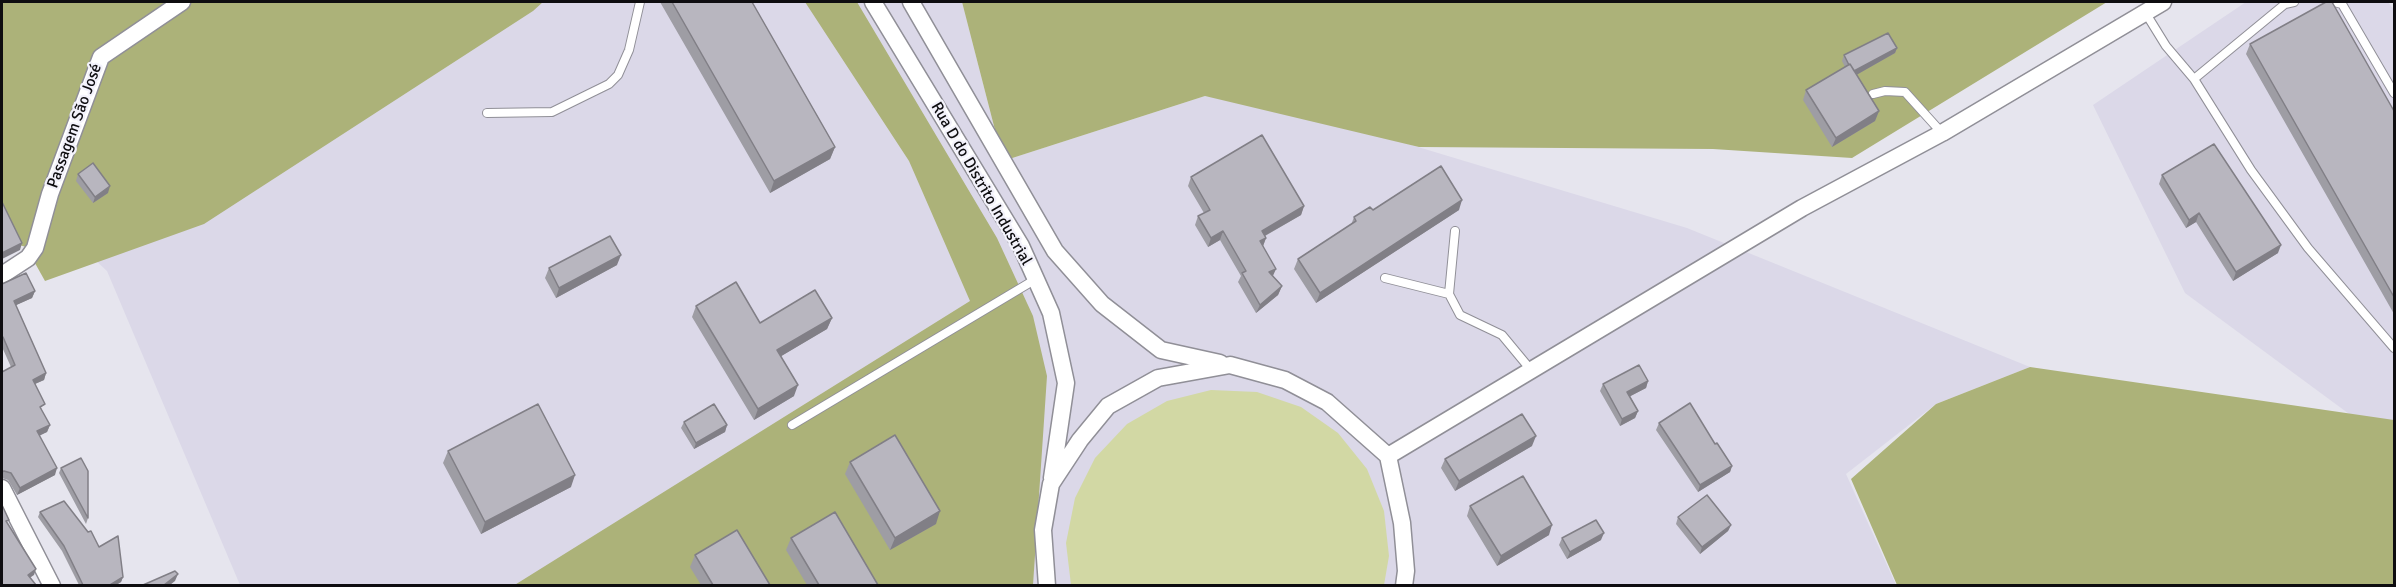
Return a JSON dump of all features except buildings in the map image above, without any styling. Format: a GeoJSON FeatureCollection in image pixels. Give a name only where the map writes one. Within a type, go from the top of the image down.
{"type":"FeatureCollection","features":[{"type":"Feature","properties":{"kind":"street","name":"Passagem São José"},"geometry":{"type":"LineString","coordinates":[[2,275],[28,258],[35,248],[50,194],[101,57],[182,2]]}},
{"type":"Feature","properties":{"kind":"street","name":"Rua D do Distrito Industrial"},"geometry":{"type":"LineString","coordinates":[[873,2],[1021,246],[1052,313],[1066,383],[1043,530],[1047,585]]}},
{"type":"Feature","properties":{"kind":"street","name":"Rua D do Distrito Industrial"},"geometry":{"type":"LineString","coordinates":[[911,2],[1055,251],[1102,304],[1161,350],[1285,380],[1327,402],[1388,456]]}},
{"type":"Feature","properties":{"kind":"street"},"geometry":{"type":"LineString","coordinates":[[1404,585],[1406,571],[1402,523],[1388,456],[1802,208],[1942,133],[2163,2]]}},
{"type":"Feature","properties":{"kind":"street"},"geometry":{"type":"LineString","coordinates":[[1052,484],[1080,441],[1108,406],[1158,378],[1230,365]]}},
{"type":"Feature","properties":{"kind":"street"},"geometry":{"type":"LineString","coordinates":[[2,488],[52,585]]}},
{"type":"Feature","properties":{"kind":"lane"},"geometry":{"type":"LineString","coordinates":[[487,113],[552,112],[609,84],[618,75],[629,50],[640,2]]}},
{"type":"Feature","properties":{"kind":"lane"},"geometry":{"type":"LineString","coordinates":[[2194,80],[2285,4],[2294,2]]}},
{"type":"Feature","properties":{"kind":"lane"},"geometry":{"type":"LineString","coordinates":[[2334,2],[2342,4],[2394,93]]}},
{"type":"Feature","properties":{"kind":"lane"},"geometry":{"type":"LineString","coordinates":[[2145,12],[2166,46],[2194,80],[2251,170],[2308,248],[2394,348]]}},
{"type":"Feature","properties":{"kind":"lane"},"geometry":{"type":"LineString","coordinates":[[1873,94],[1885,91],[1905,92],[1942,133]]}},
{"type":"Feature","properties":{"kind":"lane"},"geometry":{"type":"LineString","coordinates":[[1455,231],[1449,294],[1460,315],[1502,335],[1532,370]]}},
{"type":"Feature","properties":{"kind":"lane"},"geometry":{"type":"LineString","coordinates":[[1385,278],[1449,294]]}},
{"type":"Feature","properties":{"kind":"lane"},"geometry":{"type":"LineString","coordinates":[[792,425],[1036,279]]}},
{"type":"Feature","properties":{"kind":"shaded area"},"geometry":{"type":"Polygon","coordinates":[[[2,2],[962,2],[1003,161],[1205,96],[1272,103],[1687,228],[2030,367],[1936,404],[1846,474],[1896,585],[240,585],[107,271],[21,191],[2,2]]]}},
{"type":"Feature","properties":{"kind":"shaded area"},"geometry":{"type":"Polygon","coordinates":[[[2246,2],[2388,2],[2394,10],[2394,447],[2185,293],[2093,105],[2246,2]]]}},
{"type":"Feature","properties":{"kind":"green space"},"geometry":{"type":"Polygon","coordinates":[[[2,2],[543,2],[533,11],[204,224],[45,281],[26,247],[2,240],[2,2]]]}},
{"type":"Feature","properties":{"kind":"green space"},"geometry":{"type":"Polygon","coordinates":[[[805,2],[857,2],[997,238],[1033,316],[1047,376],[1033,585],[513,586],[970,301],[909,161],[805,2]]]}},
{"type":"Feature","properties":{"kind":"green space"},"geometry":{"type":"Polygon","coordinates":[[[962,2],[2107,2],[1852,158],[1713,149],[1419,147],[1205,96],[1003,161],[962,2]]]}},
{"type":"Feature","properties":{"kind":"green space"},"geometry":{"type":"Polygon","coordinates":[[[2030,367],[2394,420],[2394,585],[1897,585],[1851,479],[1936,404],[2030,367]]]}},
{"type":"Feature","properties":{"kind":"green space"},"geometry":{"type":"Polygon","coordinates":[[[1211,390],[1257,392],[1301,407],[1338,433],[1367,469],[1384,511],[1389,556],[1384,585],[1071,585],[1066,543],[1075,498],[1095,458],[1127,424],[1167,401],[1211,390]]]}}]}
